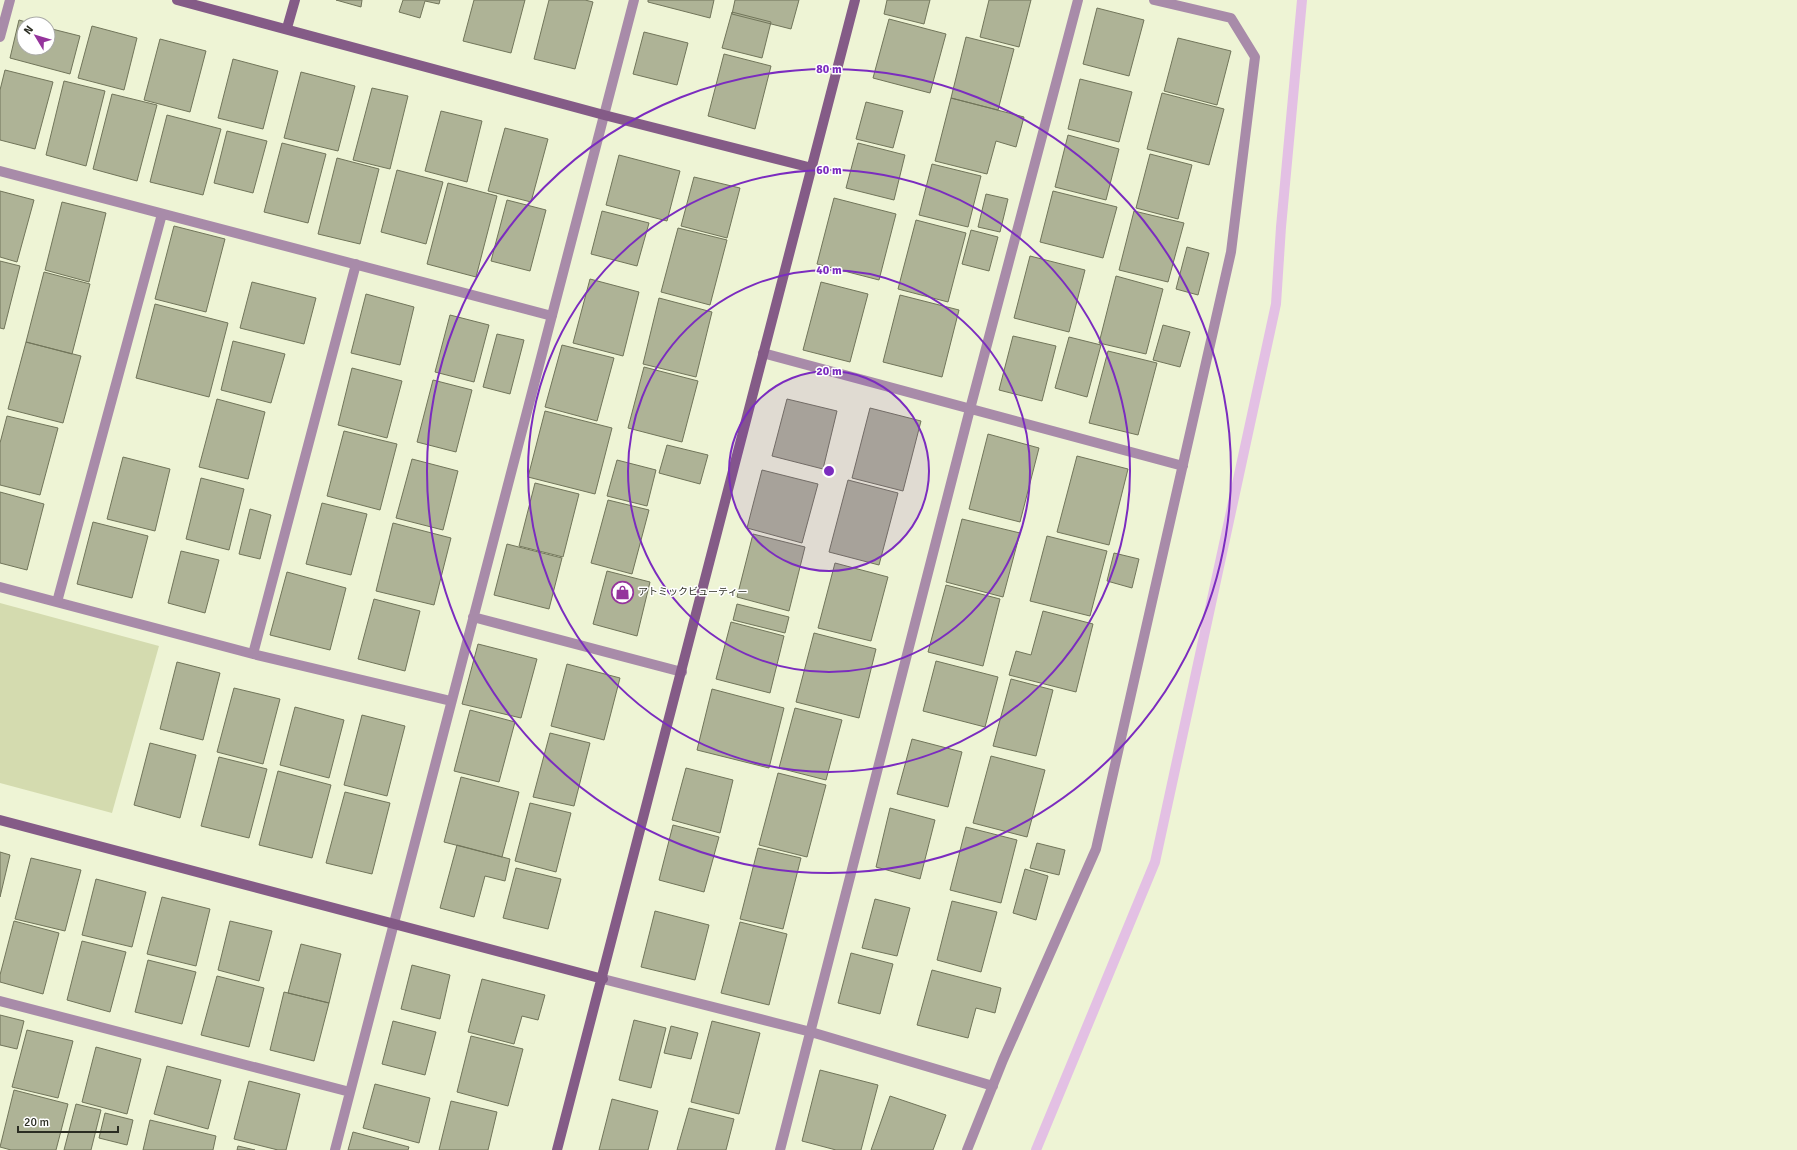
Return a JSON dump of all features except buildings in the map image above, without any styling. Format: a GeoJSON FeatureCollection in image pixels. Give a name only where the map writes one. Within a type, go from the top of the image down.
{"type":"FeatureCollection","features":[{"type":"Feature","properties":{"kind":"street"},"geometry":{"type":"LineString","coordinates":[[0,37],[10,0]]}},
{"type":"Feature","properties":{"kind":"street"},"geometry":{"type":"LineString","coordinates":[[177,0],[287,28],[604,115],[812,168]]}},
{"type":"Feature","properties":{"kind":"street"},"geometry":{"type":"LineString","coordinates":[[287,28],[295,0]]}},
{"type":"Feature","properties":{"kind":"street"},"geometry":{"type":"LineString","coordinates":[[335,1150],[634,0]]}},
{"type":"Feature","properties":{"kind":"street"},"geometry":{"type":"LineString","coordinates":[[557,1150],[603,979],[855,0]]}},
{"type":"Feature","properties":{"kind":"street"},"geometry":{"type":"LineString","coordinates":[[780,1150],[970,409],[1078,0]]}},
{"type":"Feature","properties":{"kind":"street"},"geometry":{"type":"LineString","coordinates":[[967,1150],[1096,849],[1231,252],[1255,57],[1231,18],[1154,0]]}},
{"type":"Feature","properties":{"kind":"street"},"geometry":{"type":"LineString","coordinates":[[0,171],[552,316]]}},
{"type":"Feature","properties":{"kind":"street"},"geometry":{"type":"LineString","coordinates":[[57,602],[162,214]]}},
{"type":"Feature","properties":{"kind":"street"},"geometry":{"type":"LineString","coordinates":[[253,654],[356,264]]}},
{"type":"Feature","properties":{"kind":"street"},"geometry":{"type":"LineString","coordinates":[[763,353],[1183,466]]}},
{"type":"Feature","properties":{"kind":"street"},"geometry":{"type":"LineString","coordinates":[[0,587],[253,654],[451,702]]}},
{"type":"Feature","properties":{"kind":"street"},"geometry":{"type":"LineString","coordinates":[[474,617],[682,672]]}},
{"type":"Feature","properties":{"kind":"street"},"geometry":{"type":"LineString","coordinates":[[0,820],[603,979],[811,1032],[994,1086]]}},
{"type":"Feature","properties":{"kind":"street"},"geometry":{"type":"LineString","coordinates":[[0,1001],[350,1092]]}},
{"type":"Feature","properties":{"kind":"green space"},"geometry":{"type":"Polygon","coordinates":[[[0,603],[159,646],[112,813],[0,783],[0,603]]]}},
{"type":"Feature","properties":{"kind":"waterway"},"geometry":{"type":"LineString","coordinates":[[1036,1150],[1155,862],[1276,304],[1281,227],[1302,0]]}},
{"type":"Feature","properties":{"kind":"place","name":"アトミックビューティー"},"geometry":{"type":"Point","coordinates":[623,592]}}]}
